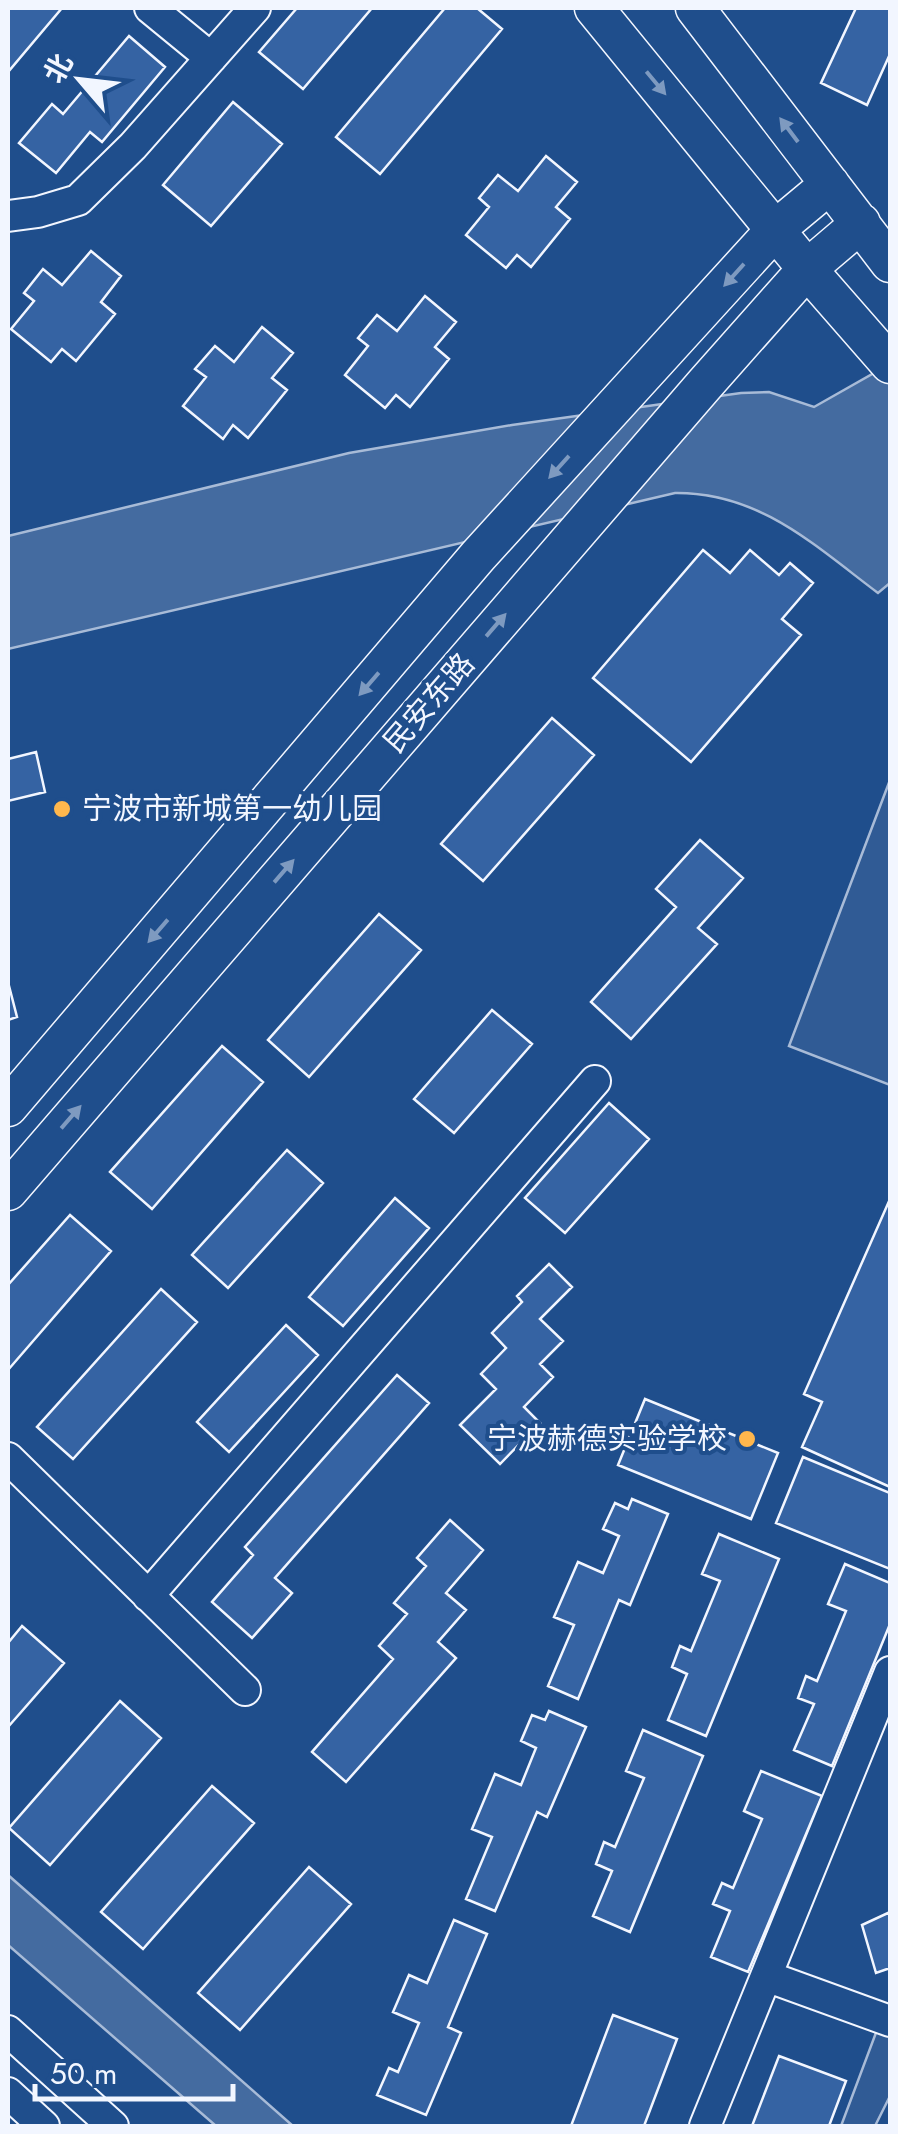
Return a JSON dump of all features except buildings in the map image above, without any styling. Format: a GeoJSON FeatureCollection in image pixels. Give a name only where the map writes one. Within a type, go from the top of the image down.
{"type":"FeatureCollection","features":[{"type":"Feature","properties":{"kind":"main road"},"geometry":{"type":"LineString","coordinates":[[594,8],[807,270],[885,358]]}},
{"type":"Feature","properties":{"kind":"main road"},"geometry":{"type":"LineString","coordinates":[[694,8],[890,263]]}},
{"type":"Feature","properties":{"kind":"main road","name":"民安东路"},"geometry":{"type":"LineString","coordinates":[[8,1107],[478,556],[776,228],[830,184]]}},
{"type":"Feature","properties":{"kind":"main road","name":"民安东路"},"geometry":{"type":"LineString","coordinates":[[8,1191],[705,384],[807,270],[860,223]]}},
{"type":"Feature","properties":{"kind":"street"},"geometry":{"type":"LineString","coordinates":[[150,8],[211,58]]}},
{"type":"Feature","properties":{"kind":"street"},"geometry":{"type":"LineString","coordinates":[[8,216],[78,200],[133,146],[255,8]]}},
{"type":"Feature","properties":{"kind":"street"},"geometry":{"type":"LineString","coordinates":[[148,1596],[595,1081]]}},
{"type":"Feature","properties":{"kind":"street"},"geometry":{"type":"LineString","coordinates":[[8,1458],[245,1690]]}},
{"type":"Feature","properties":{"kind":"street"},"geometry":{"type":"LineString","coordinates":[[705,2126],[890,1672]]}},
{"type":"Feature","properties":{"kind":"street"},"geometry":{"type":"LineString","coordinates":[[766,1976],[890,2021]]}},
{"type":"Feature","properties":{"kind":"street"},"geometry":{"type":"LineString","coordinates":[[8,2031],[114,2126]]}},
{"type":"Feature","properties":{"kind":"street"},"geometry":{"type":"LineString","coordinates":[[8,2093],[44,2126]]}},
{"type":"Feature","properties":{"kind":"street"},"geometry":{"type":"LineString","coordinates":[[8,2107],[30,2126]]}},
{"type":"Feature","properties":{"kind":"shaded area"},"geometry":{"type":"Polygon","coordinates":[[[890,364],[890,583],[878,593],[808,540],[759,512],[733,501],[675,493],[8,649],[8,536],[349,453],[512,425],[741,393],[769,392],[814,407],[890,364]]]}},
{"type":"Feature","properties":{"kind":"shaded area"},"geometry":{"type":"Polygon","coordinates":[[[890,780],[890,1085],[789,1046],[890,780]]]}},
{"type":"Feature","properties":{"kind":"shaded area"},"geometry":{"type":"Polygon","coordinates":[[[8,1875],[293,2126],[216,2126],[8,1945],[8,1875]]]}},
{"type":"Feature","properties":{"kind":"shaded area"},"geometry":{"type":"Polygon","coordinates":[[[877,2030],[890,2035],[890,2096],[875,2126],[841,2126],[877,2030]]]}},
{"type":"Feature","properties":{"kind":"place","name":"宁波市新城第一幼儿园"},"geometry":{"type":"Point","coordinates":[62,809]}},
{"type":"Feature","properties":{"kind":"place","name":"宁波赫德实验学校"},"geometry":{"type":"Point","coordinates":[747,1439]}}]}
